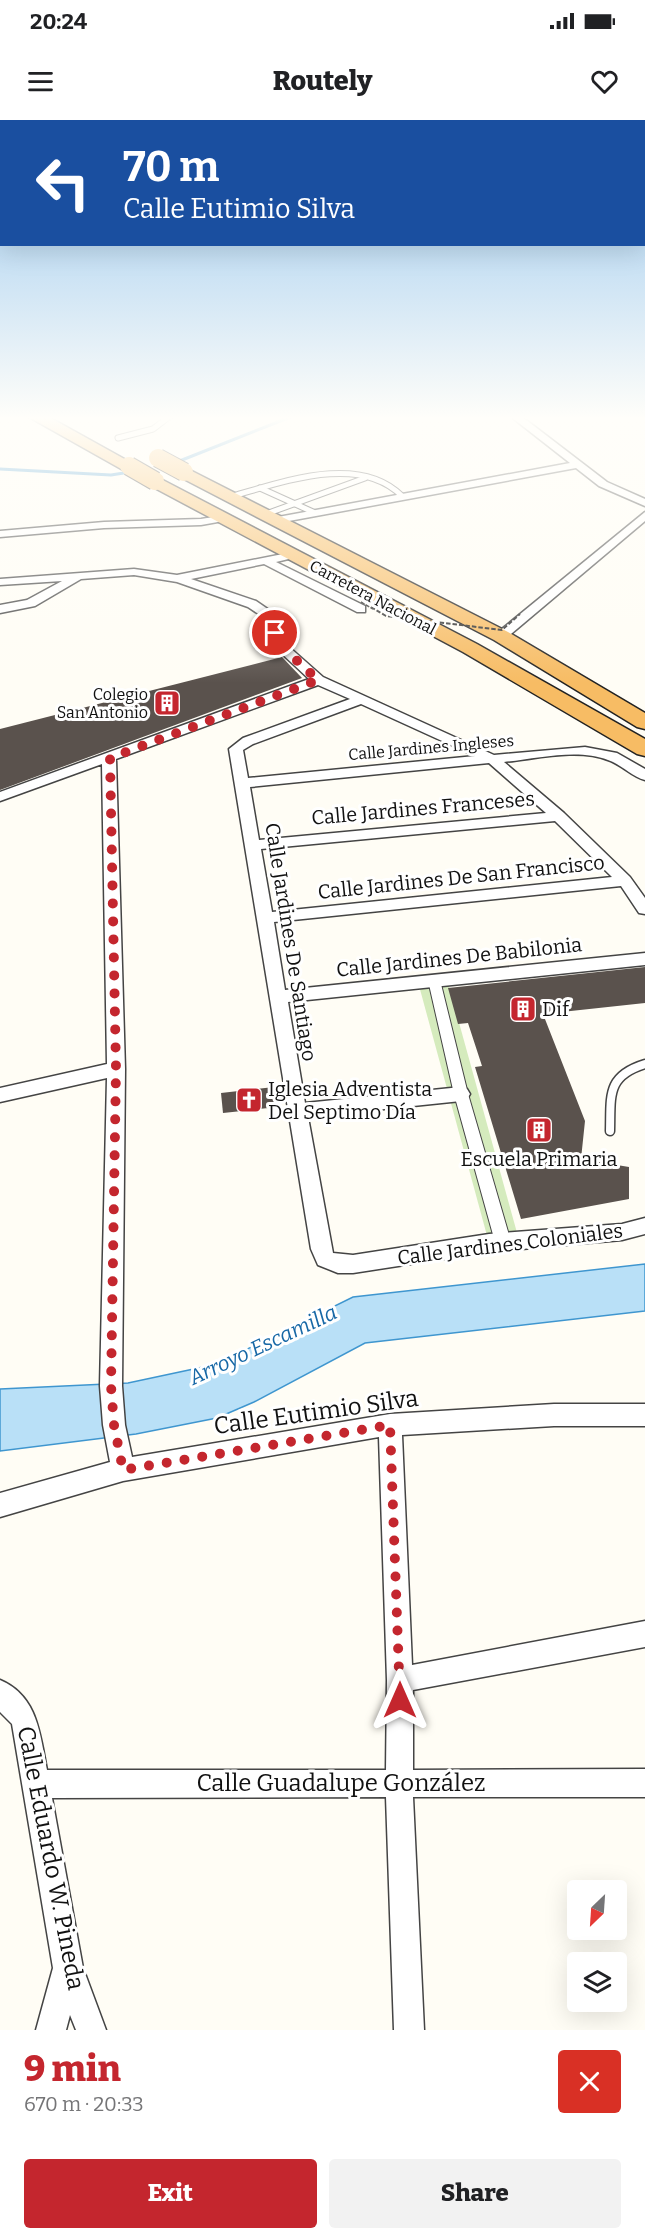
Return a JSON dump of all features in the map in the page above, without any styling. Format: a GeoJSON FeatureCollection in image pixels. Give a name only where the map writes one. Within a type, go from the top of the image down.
{"type":"FeatureCollection","features":[{"type":"Feature","properties":{"kind":"highway"},"geometry":{"type":"LineString","coordinates":[[197,505],[205,507]]}},
{"type":"Feature","properties":{"kind":"highway","name":"Carretera Nacional"},"geometry":{"type":"LineString","coordinates":[[201,505],[470,648],[645,749]]}},
{"type":"Feature","properties":{"kind":"highway","name":"Carretera Nacional"},"geometry":{"type":"LineString","coordinates":[[249,505],[501,636],[645,722]]}},
{"type":"Feature","properties":{"kind":"street"},"geometry":{"type":"LineString","coordinates":[[272,517],[351,505]]}},
{"type":"Feature","properties":{"kind":"street"},"geometry":{"type":"LineString","coordinates":[[501,636],[645,515]]}},
{"type":"Feature","properties":{"kind":"street"},"geometry":{"type":"LineString","coordinates":[[0,534],[104,525],[201,522],[225,518]]}},
{"type":"Feature","properties":{"kind":"street"},"geometry":{"type":"LineString","coordinates":[[179,579],[293,555]]}},
{"type":"Feature","properties":{"kind":"street"},"geometry":{"type":"LineString","coordinates":[[266,561],[361,606]]}},
{"type":"Feature","properties":{"kind":"street"},"geometry":{"type":"LineString","coordinates":[[0,582],[134,572],[179,579],[252,604],[268,615],[283,648],[318,680],[492,759],[559,816],[625,881],[645,909]]}},
{"type":"Feature","properties":{"kind":"street"},"geometry":{"type":"LineString","coordinates":[[0,609],[31,603],[80,576]]}},
{"type":"Feature","properties":{"kind":"street"},"geometry":{"type":"LineString","coordinates":[[0,797],[318,680]]}},
{"type":"Feature","properties":{"kind":"street","name":"Calle Jardines De Santiago"},"geometry":{"type":"LineString","coordinates":[[338,1264],[325,1259],[321,1249],[299,1111],[277,997],[254,845],[236,753],[241,744],[361,700]]}},
{"type":"Feature","properties":{"kind":"street","name":"Calle Jardines Ingleses"},"geometry":{"type":"LineString","coordinates":[[243,783],[574,751],[603,753],[622,758],[645,776]]}},
{"type":"Feature","properties":{"kind":"street"},"geometry":{"type":"LineString","coordinates":[[110,758],[116,1069],[111,1386],[114,1425],[123,1470]]}},
{"type":"Feature","properties":{"kind":"street","name":"Calle Jardines Franceses"},"geometry":{"type":"LineString","coordinates":[[254,845],[559,816]]}},
{"type":"Feature","properties":{"kind":"street","name":"Calle Jardines De San Francisco"},"geometry":{"type":"LineString","coordinates":[[265,918],[625,881]]}},
{"type":"Feature","properties":{"kind":"street","name":"Calle Jardines De Babilonia"},"geometry":{"type":"LineString","coordinates":[[277,997],[645,958]]}},
{"type":"Feature","properties":{"kind":"street"},"geometry":{"type":"LineString","coordinates":[[434,980],[461,1094],[503,1242]]}},
{"type":"Feature","properties":{"kind":"street"},"geometry":{"type":"LineString","coordinates":[[0,1095],[116,1069]]}},
{"type":"Feature","properties":{"kind":"street"},"geometry":{"type":"LineString","coordinates":[[299,1111],[461,1094]]}},
{"type":"Feature","properties":{"kind":"street","name":"Calle Jardines Coloniales"},"geometry":{"type":"LineString","coordinates":[[338,1264],[503,1242],[622,1232],[645,1226]]}},
{"type":"Feature","properties":{"kind":"street","name":"Calle Eutimio Silva"},"geometry":{"type":"LineString","coordinates":[[0,1505],[123,1470],[390,1425],[554,1415],[645,1415]]}},
{"type":"Feature","properties":{"kind":"street"},"geometry":{"type":"LineString","coordinates":[[390,1425],[400,1680],[399,1783],[409,2030]]}},
{"type":"Feature","properties":{"kind":"street"},"geometry":{"type":"LineString","coordinates":[[400,1680],[645,1634]]}},
{"type":"Feature","properties":{"kind":"street","name":"Calle Eduardo W. Pineda"},"geometry":{"type":"LineString","coordinates":[[0,1693],[24,1718],[68,1968],[91,2030]]}},
{"type":"Feature","properties":{"kind":"street","name":"Calle Guadalupe González"},"geometry":{"type":"LineString","coordinates":[[36,1785],[645,1783]]}},
{"type":"Feature","properties":{"kind":"street"},"geometry":{"type":"LineString","coordinates":[[51,2030],[68,1968]]}},
{"type":"Feature","properties":{"kind":"lane"},"geometry":{"type":"LineString","coordinates":[[272,517],[292,505]]}},
{"type":"Feature","properties":{"kind":"lane"},"geometry":{"type":"LineString","coordinates":[[297,505],[313,512]]}},
{"type":"Feature","properties":{"kind":"lane"},"geometry":{"type":"LineString","coordinates":[[610,1131],[613,1084],[627,1068],[645,1064]]}},
{"type":"Feature","properties":{"kind":"path"},"geometry":{"type":"LineString","coordinates":[[361,606],[386,616],[502,630],[520,614]]}},
{"type":"Feature","properties":{"kind":"green space"},"geometry":{"type":"Polygon","coordinates":[[[447,979],[519,1240],[489,1243],[418,982],[447,979]]]}},
{"type":"Feature","properties":{"kind":"water","name":"Arroyo Escamilla"},"geometry":{"type":"Polygon","coordinates":[[[645,1264],[645,1311],[365,1343],[254,1402],[217,1418],[136,1434],[0,1451],[0,1389],[128,1383],[217,1364],[353,1297],[645,1264]]]}},
{"type":"Feature","properties":{"kind":"building","name":"Colegio San Antonio"},"geometry":{"type":"Polygon","coordinates":[[[282,657],[302,678],[0,790],[0,729],[282,657]]]}},
{"type":"Feature","properties":{"kind":"building"},"geometry":{"type":"Polygon","coordinates":[[[645,967],[645,1003],[543,1014],[585,1121],[581,1159],[629,1167],[629,1199],[521,1219],[475,1067],[482,1066],[468,1023],[458,1024],[448,988],[645,967]]]}},
{"type":"Feature","properties":{"kind":"building","name":"Iglesia Adventista Del Septimo Día"},"geometry":{"type":"Polygon","coordinates":[[[274,1087],[278,1107],[223,1113],[221,1093],[274,1087]]]}},
{"type":"Feature","properties":{"kind":"place","name":"Colegio San Antonio"},"geometry":{"type":"Point","coordinates":[167,703]}},
{"type":"Feature","properties":{"kind":"place","name":"Dif"},"geometry":{"type":"Point","coordinates":[523,1009]}},
{"type":"Feature","properties":{"kind":"place","name":"Iglesia Adventista Del Septimo Día"},"geometry":{"type":"Point","coordinates":[249,1100]}},
{"type":"Feature","properties":{"kind":"place","name":"Escuela Primaria"},"geometry":{"type":"Point","coordinates":[539,1130]}},
{"type":"Feature","properties":{"kind":"route"},"geometry":{"type":"LineString","coordinates":[[275,633],[283,648],[318,680],[110,758],[116,1069],[111,1386],[114,1425],[123,1470],[390,1425],[400,1700]]}}]}
